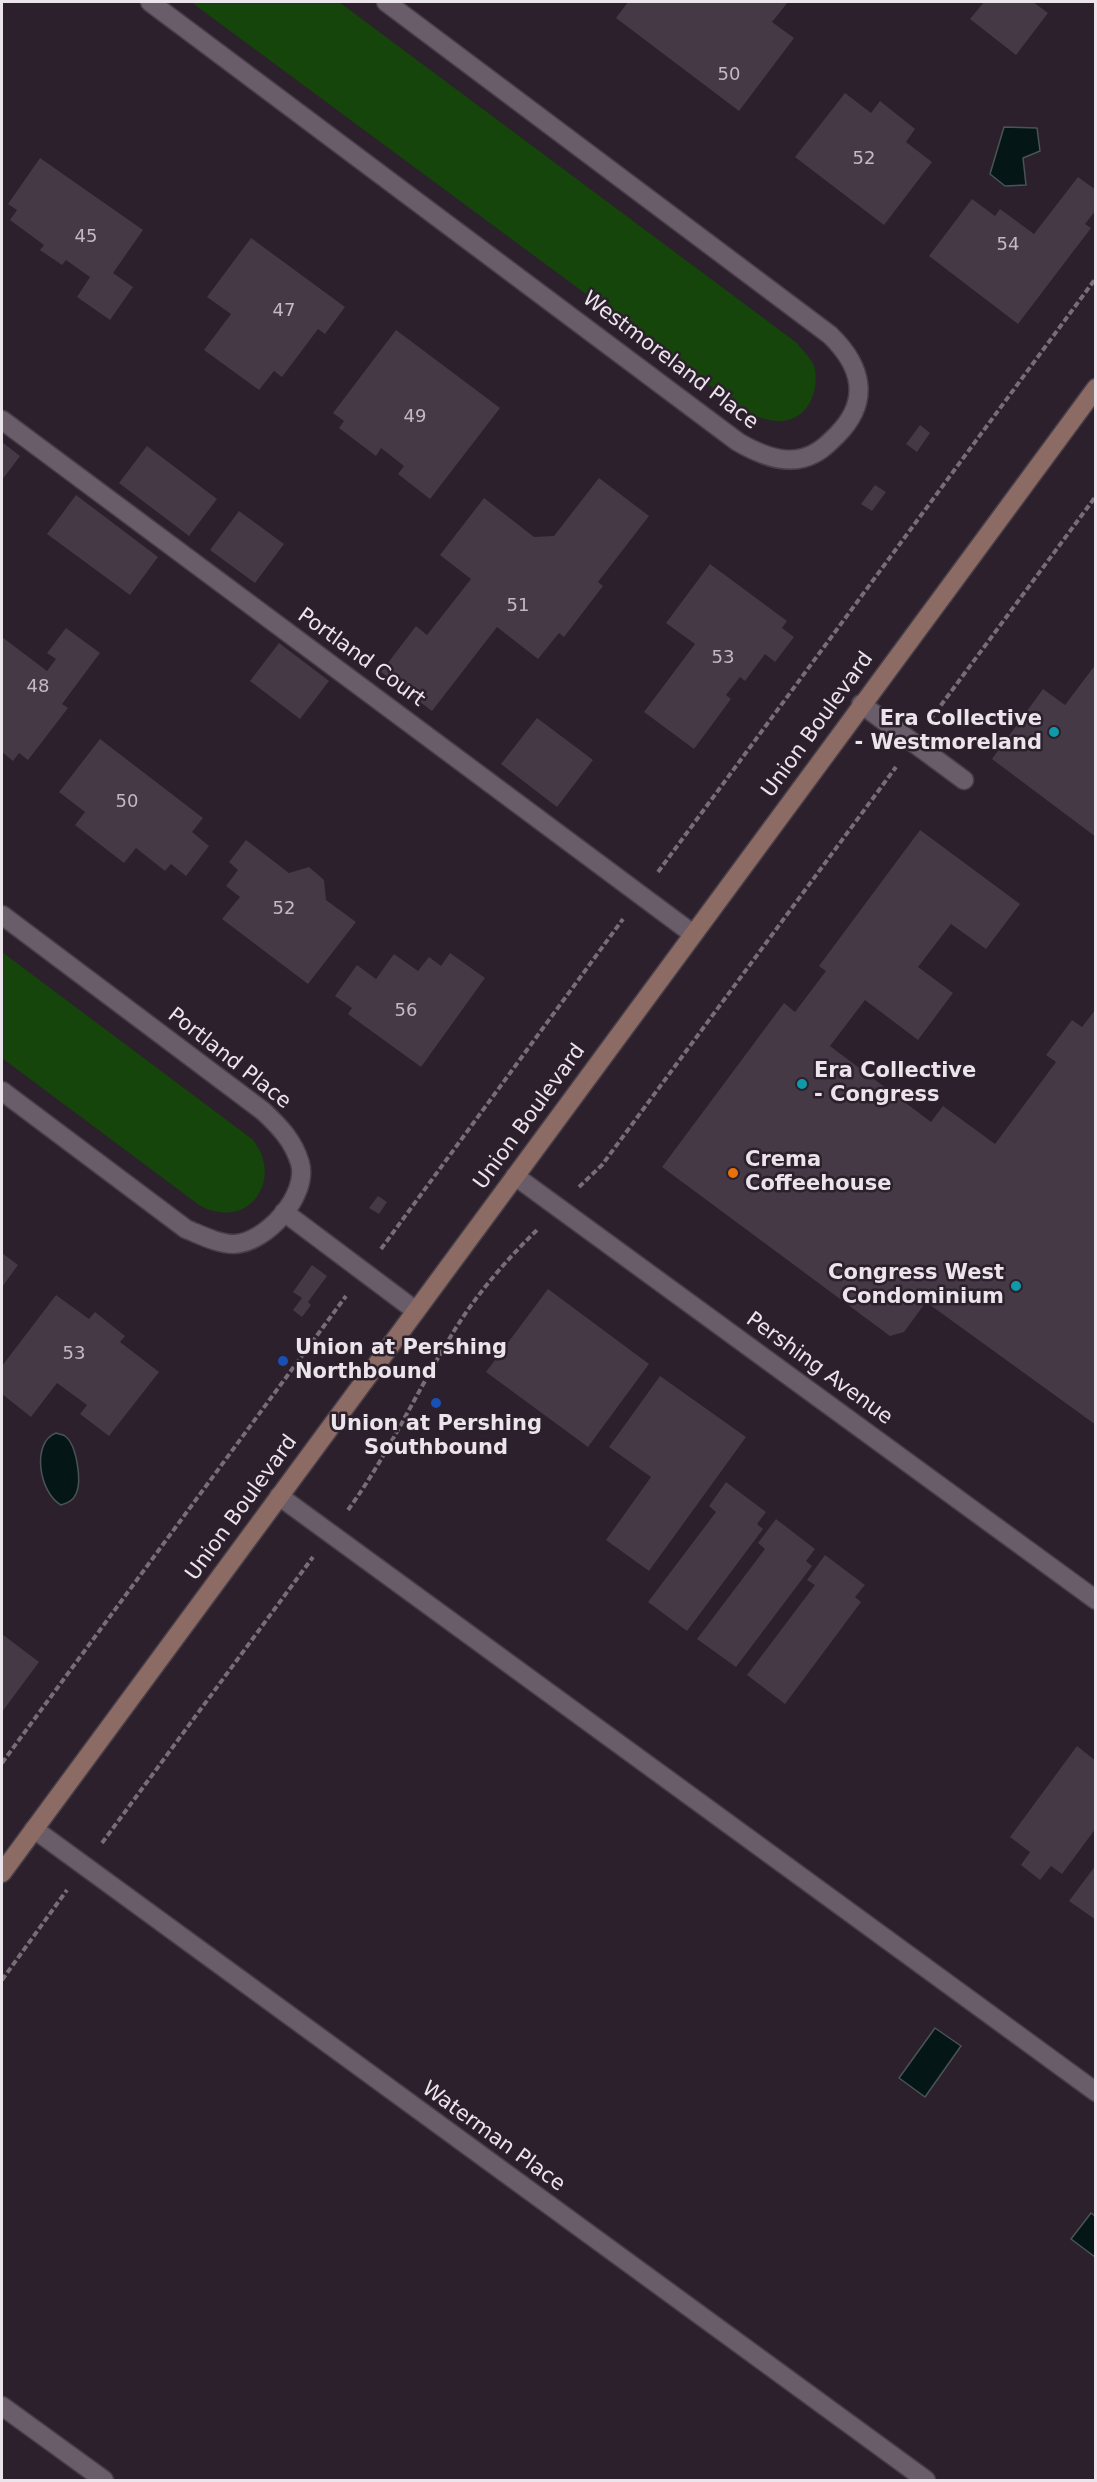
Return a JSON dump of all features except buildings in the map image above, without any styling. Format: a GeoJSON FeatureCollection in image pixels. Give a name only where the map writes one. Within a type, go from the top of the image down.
{"type":"FeatureCollection","features":[{"type":"Feature","properties":{"kind":"main road","name":"Union Boulevard"},"geometry":{"type":"LineString","coordinates":[[2,1873],[1095,388]]}},
{"type":"Feature","properties":{"kind":"street","name":"Westmoreland Place"},"geometry":{"type":"LineString","coordinates":[[150,2],[738,442],[760,454],[781,459],[802,459],[822,450],[840,432],[854,413],[859,392],[856,370],[844,349],[830,335],[386,2]]}},
{"type":"Feature","properties":{"kind":"street","name":"Portland Court"},"geometry":{"type":"LineString","coordinates":[[2,420],[693,934]]}},
{"type":"Feature","properties":{"kind":"street"},"geometry":{"type":"LineString","coordinates":[[861,704],[964,780]]}},
{"type":"Feature","properties":{"kind":"street","name":"Portland Place"},"geometry":{"type":"LineString","coordinates":[[2,915],[263,1111],[287,1134],[300,1164],[300,1181],[295,1197],[270,1229],[254,1239],[235,1244],[215,1241],[186,1229],[2,1091]]}},
{"type":"Feature","properties":{"kind":"street","name":"Pershing Avenue"},"geometry":{"type":"LineString","coordinates":[[515,1176],[1095,1599]]}},
{"type":"Feature","properties":{"kind":"street"},"geometry":{"type":"LineString","coordinates":[[284,1212],[416,1311]]}},
{"type":"Feature","properties":{"kind":"street"},"geometry":{"type":"LineString","coordinates":[[279,1496],[1095,2092]]}},
{"type":"Feature","properties":{"kind":"street","name":"Waterman Place"},"geometry":{"type":"LineString","coordinates":[[34,1829],[926,2481]]}},
{"type":"Feature","properties":{"kind":"street"},"geometry":{"type":"LineString","coordinates":[[2,2406],[104,2481]]}},
{"type":"Feature","properties":{"kind":"path","name":"Union Boulevard"},"geometry":{"type":"LineString","coordinates":[[2,1762],[1095,278]]}},
{"type":"Feature","properties":{"kind":"path"},"geometry":{"type":"LineString","coordinates":[[602,1165],[1095,496]]}},
{"type":"Feature","properties":{"kind":"path"},"geometry":{"type":"LineString","coordinates":[[2,1980],[330,1533],[380,1461],[452,1333],[507,1259]]}},
{"type":"Feature","properties":{"kind":"green space"},"geometry":{"type":"Polygon","coordinates":[[[191,2],[339,2],[797,343],[813,363],[816,374],[812,398],[806,409],[798,416],[780,421],[759,417],[740,408],[191,2]]]}},
{"type":"Feature","properties":{"kind":"green space"},"geometry":{"type":"Polygon","coordinates":[[[2,952],[252,1139],[261,1154],[265,1169],[263,1184],[257,1197],[247,1206],[233,1212],[217,1212],[199,1205],[2,1058],[2,952]]]}},
{"type":"Feature","properties":{"kind":"shaded area"},"geometry":{"type":"Polygon","coordinates":[[[1004,127],[1037,128],[1040,151],[1023,158],[1026,185],[1005,186],[990,174],[1004,127]]]}},
{"type":"Feature","properties":{"kind":"shaded area"},"geometry":{"type":"Polygon","coordinates":[[[56,1433],[64,1436],[73,1447],[78,1473],[78,1488],[75,1496],[61,1505],[47,1490],[41,1468],[43,1446],[48,1438],[56,1433]]]}},
{"type":"Feature","properties":{"kind":"shaded area"},"geometry":{"type":"Polygon","coordinates":[[[935,2028],[961,2046],[925,2097],[899,2078],[935,2028]]]}},
{"type":"Feature","properties":{"kind":"shaded area"},"geometry":{"type":"Polygon","coordinates":[[[1091,2213],[1095,2216],[1095,2257],[1071,2239],[1091,2213]]]}},
{"type":"Feature","properties":{"kind":"place","name":"Era Collective - Westmoreland"},"geometry":{"type":"Point","coordinates":[1054,732]}},
{"type":"Feature","properties":{"kind":"place","name":"Era Collective - Congress"},"geometry":{"type":"Point","coordinates":[802,1084]}},
{"type":"Feature","properties":{"kind":"place","name":"Crema Coffeehouse"},"geometry":{"type":"Point","coordinates":[733,1173]}},
{"type":"Feature","properties":{"kind":"place","name":"Congress West Condominium"},"geometry":{"type":"Point","coordinates":[1016,1286]}},
{"type":"Feature","properties":{"kind":"place","name":"Union at Pershing Northbound"},"geometry":{"type":"Point","coordinates":[283,1361]}},
{"type":"Feature","properties":{"kind":"place","name":"Union at Pershing Southbound"},"geometry":{"type":"Point","coordinates":[436,1403]}}]}
